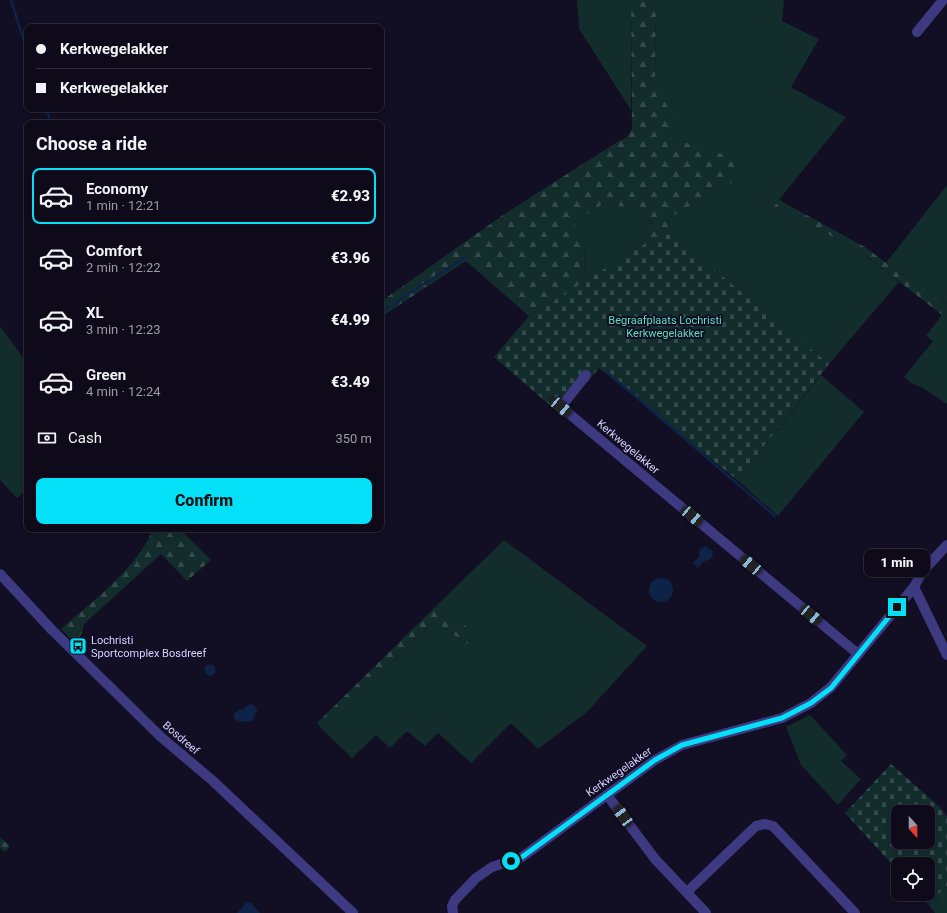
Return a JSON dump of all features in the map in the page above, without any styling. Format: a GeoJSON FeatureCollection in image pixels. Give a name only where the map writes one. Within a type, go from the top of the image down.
{"type":"FeatureCollection","features":[{"type":"Feature","properties":{"kind":"street"},"geometry":{"type":"LineString","coordinates":[[917,32],[943,0]]}},
{"type":"Feature","properties":{"kind":"street","name":"Kerkwegelakker"},"geometry":{"type":"LineString","coordinates":[[586,375],[561,407],[858,654]]}},
{"type":"Feature","properties":{"kind":"street","name":"Kerkwegelakker"},"geometry":{"type":"LineString","coordinates":[[452,913],[452,906],[455,900],[476,878],[492,867],[522,857],[655,760],[682,745],[782,718],[811,703],[831,688],[914,587],[922,572],[947,545]]}},
{"type":"Feature","properties":{"kind":"street","name":"Bosdreef"},"geometry":{"type":"LineString","coordinates":[[0,574],[52,630],[161,737],[213,781],[353,913]]}},
{"type":"Feature","properties":{"kind":"street"},"geometry":{"type":"LineString","coordinates":[[914,587],[947,655]]}},
{"type":"Feature","properties":{"kind":"street"},"geometry":{"type":"LineString","coordinates":[[607,794],[655,859],[706,913]]}},
{"type":"Feature","properties":{"kind":"street"},"geometry":{"type":"LineString","coordinates":[[687,892],[756,826],[765,824],[773,826],[855,913]]}},
{"type":"Feature","properties":{"kind":"green space"},"geometry":{"type":"Polygon","coordinates":[[[577,0],[631,0],[631,110],[579,29],[577,0]]]}},
{"type":"Feature","properties":{"kind":"green space"},"geometry":{"type":"Polygon","coordinates":[[[631,0],[656,0],[655,84],[675,120],[661,135],[742,160],[733,182],[667,219],[670,233],[646,243],[642,233],[653,224],[639,210],[605,203],[575,221],[575,231],[585,245],[584,282],[529,316],[466,261],[384,315],[384,300],[386,298],[503,215],[627,137],[632,129],[631,0]]]}},
{"type":"Feature","properties":{"kind":"green space"},"geometry":{"type":"Polygon","coordinates":[[[656,0],[784,0],[782,21],[819,39],[791,87],[846,117],[774,206],[860,251],[899,282],[829,364],[670,233],[667,219],[733,182],[661,135],[655,84],[656,0]]]}},
{"type":"Feature","properties":{"kind":"green space"},"geometry":{"type":"Polygon","coordinates":[[[947,185],[947,304],[906,271],[902,275],[886,263],[947,185]]]}},
{"type":"Feature","properties":{"kind":"green space"},"geometry":{"type":"Polygon","coordinates":[[[779,200],[865,247],[902,275],[906,271],[947,304],[947,308],[942,315],[860,251],[774,206],[779,200]]]}},
{"type":"Feature","properties":{"kind":"green space"},"geometry":{"type":"Polygon","coordinates":[[[605,203],[640,210],[653,225],[642,233],[646,243],[584,282],[585,246],[575,231],[575,221],[605,203]]]}},
{"type":"Feature","properties":{"kind":"green space","name":"Begraafplaats Lochristi Kerkwegelakker"},"geometry":{"type":"Polygon","coordinates":[[[670,233],[829,364],[737,480],[599,368],[560,414],[494,357],[529,316],[646,243],[670,233]]]}},
{"type":"Feature","properties":{"kind":"green space"},"geometry":{"type":"Polygon","coordinates":[[[947,308],[947,404],[923,388],[911,383],[904,377],[933,341],[926,336],[947,308]]]}},
{"type":"Feature","properties":{"kind":"green space"},"geometry":{"type":"Polygon","coordinates":[[[0,326],[24,359],[24,492],[17,498],[0,480],[0,326]]]}},
{"type":"Feature","properties":{"kind":"green space"},"geometry":{"type":"Polygon","coordinates":[[[821,375],[864,412],[778,516],[737,480],[821,375]]]}},
{"type":"Feature","properties":{"kind":"green space"},"geometry":{"type":"Polygon","coordinates":[[[152,532],[183,532],[211,560],[187,581],[161,554],[84,624],[82,633],[78,639],[72,640],[61,629],[113,584],[146,543],[152,532]]]}},
{"type":"Feature","properties":{"kind":"green space"},"geometry":{"type":"Polygon","coordinates":[[[504,540],[647,646],[587,712],[538,749],[511,723],[471,763],[438,733],[425,746],[407,731],[390,748],[376,735],[352,758],[324,731],[433,621],[468,644],[477,634],[436,606],[504,540]]]}},
{"type":"Feature","properties":{"kind":"green space"},"geometry":{"type":"Polygon","coordinates":[[[436,606],[477,634],[468,644],[433,621],[324,731],[317,723],[436,606]]]}},
{"type":"Feature","properties":{"kind":"green space"},"geometry":{"type":"Polygon","coordinates":[[[810,715],[847,755],[841,761],[861,779],[838,805],[801,765],[786,727],[810,715]]]}},
{"type":"Feature","properties":{"kind":"green space"},"geometry":{"type":"Polygon","coordinates":[[[891,764],[941,808],[947,817],[947,886],[935,897],[935,857],[891,857],[891,863],[845,813],[891,764]]]}},
{"type":"Feature","properties":{"kind":"green space"},"geometry":{"type":"Polygon","coordinates":[[[0,837],[10,846],[5,852],[0,848],[0,837]]]}},
{"type":"Feature","properties":{"kind":"green space"},"geometry":{"type":"Polygon","coordinates":[[[947,886],[947,913],[935,913],[928,904],[931,901],[935,901],[935,897],[947,886]]]}},
{"type":"Feature","properties":{"kind":"water"},"geometry":{"type":"Polygon","coordinates":[[[705,546],[712,550],[713,556],[703,562],[698,568],[693,563],[699,557],[700,549],[705,546]]]}},
{"type":"Feature","properties":{"kind":"water"},"geometry":{"type":"Polygon","coordinates":[[[661,578],[666,579],[672,585],[672,595],[666,601],[661,602],[656,601],[650,595],[649,590],[650,585],[656,579],[661,578]]]}},
{"type":"Feature","properties":{"kind":"water"},"geometry":{"type":"Polygon","coordinates":[[[210,664],[214,666],[216,670],[214,674],[210,676],[206,674],[204,670],[206,666],[210,664]]]}},
{"type":"Feature","properties":{"kind":"water"},"geometry":{"type":"Polygon","coordinates":[[[252,704],[256,707],[257,711],[252,721],[237,721],[234,719],[234,714],[239,709],[243,710],[246,706],[252,704]]]}},
{"type":"Feature","properties":{"kind":"water"},"geometry":{"type":"Polygon","coordinates":[[[250,902],[260,913],[237,913],[246,903],[250,902]]]}},
{"type":"Feature","properties":{"kind":"waterway"},"geometry":{"type":"LineString","coordinates":[[11,0],[24,41]]}},
{"type":"Feature","properties":{"kind":"waterway"},"geometry":{"type":"LineString","coordinates":[[47,112],[50,120]]}},
{"type":"Feature","properties":{"kind":"waterway"},"geometry":{"type":"LineString","coordinates":[[384,310],[467,256]]}},
{"type":"Feature","properties":{"kind":"waterway"},"geometry":{"type":"LineString","coordinates":[[607,372],[775,516]]}},
{"type":"Feature","properties":{"kind":"place","name":"Lochristi Sportcomplex Bosdreef"},"geometry":{"type":"Point","coordinates":[78,646]}},
{"type":"Feature","properties":{"kind":"route"},"geometry":{"type":"LineString","coordinates":[[511,861],[522,857],[655,760],[682,745],[782,718],[811,703],[831,688],[897,607]]}}]}
